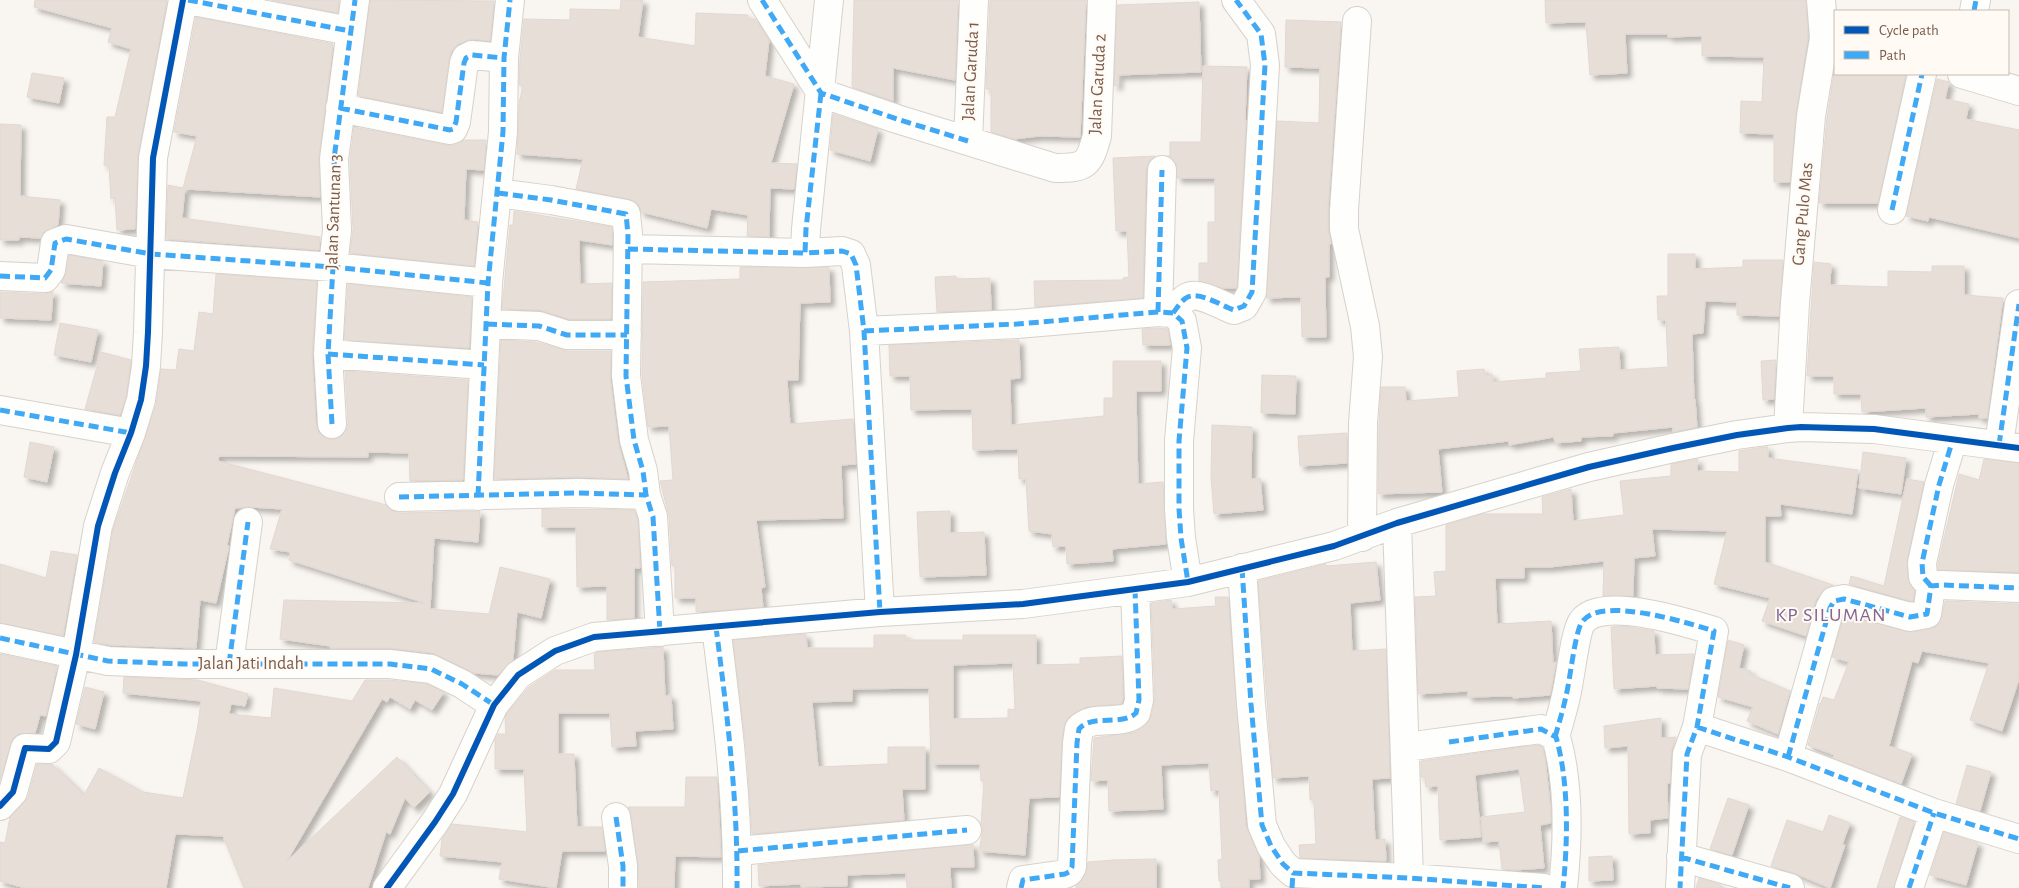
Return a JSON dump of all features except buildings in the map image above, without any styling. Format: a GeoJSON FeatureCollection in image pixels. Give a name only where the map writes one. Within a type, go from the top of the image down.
{"type":"FeatureCollection","features":[{"type":"Feature","properties":{"kind":"street"},"geometry":{"type":"LineString","coordinates":[[0,806],[13,792],[25,748],[48,749],[56,742],[76,655],[98,526],[141,400],[146,366],[153,158],[184,0]]}},
{"type":"Feature","properties":{"kind":"street"},"geometry":{"type":"LineString","coordinates":[[188,0],[350,31]]}},
{"type":"Feature","properties":{"kind":"street","name":"Jalan Santunan 3"},"geometry":{"type":"LineString","coordinates":[[332,424],[328,354],[337,230],[334,159],[350,31],[356,0]]}},
{"type":"Feature","properties":{"kind":"street"},"geometry":{"type":"LineString","coordinates":[[478,496],[488,283],[503,132],[504,58],[510,0]]}},
{"type":"Feature","properties":{"kind":"street"},"geometry":{"type":"LineString","coordinates":[[762,0],[821,92]]}},
{"type":"Feature","properties":{"kind":"street"},"geometry":{"type":"LineString","coordinates":[[805,253],[829,0]]}},
{"type":"Feature","properties":{"kind":"street","name":"Jalan Garuda 1"},"geometry":{"type":"LineString","coordinates":[[968,141],[974,0]]}},
{"type":"Feature","properties":{"kind":"street","name":"Jalan Garuda 2"},"geometry":{"type":"LineString","coordinates":[[821,92],[897,120],[1055,168],[1080,167],[1091,156],[1097,136],[1102,0]]}},
{"type":"Feature","properties":{"kind":"street"},"geometry":{"type":"LineString","coordinates":[[864,331],[1017,324],[1166,312],[1187,297],[1196,296],[1206,298],[1234,310],[1244,306],[1252,292],[1265,65],[1261,34],[1236,0]]}},
{"type":"Feature","properties":{"kind":"street","name":"Gang Pulo Mas"},"geometry":{"type":"LineString","coordinates":[[1788,428],[1794,303],[1811,116],[1824,38],[1821,0]]}},
{"type":"Feature","properties":{"kind":"street"},"geometry":{"type":"LineString","coordinates":[[1357,21],[1344,210],[1346,238],[1364,326],[1368,357],[1364,423],[1362,537]]}},
{"type":"Feature","properties":{"kind":"street"},"geometry":{"type":"LineString","coordinates":[[340,108],[450,130],[454,129],[466,58],[472,55],[504,58]]}},
{"type":"Feature","properties":{"kind":"street"},"geometry":{"type":"LineString","coordinates":[[1892,210],[1922,75]]}},
{"type":"Feature","properties":{"kind":"street"},"geometry":{"type":"LineString","coordinates":[[1965,75],[2019,92]]}},
{"type":"Feature","properties":{"kind":"street"},"geometry":{"type":"LineString","coordinates":[[1162,170],[1166,312]]}},
{"type":"Feature","properties":{"kind":"street"},"geometry":{"type":"LineString","coordinates":[[498,193],[551,200],[626,214],[628,249],[626,376],[634,440],[644,471],[646,495],[652,517],[660,632]]}},
{"type":"Feature","properties":{"kind":"street"},"geometry":{"type":"LineString","coordinates":[[0,276],[46,278],[51,270],[55,243],[62,239],[151,254],[333,267],[488,283]]}},
{"type":"Feature","properties":{"kind":"street"},"geometry":{"type":"LineString","coordinates":[[628,249],[805,253],[842,251],[851,254],[856,265],[864,331],[880,612]]}},
{"type":"Feature","properties":{"kind":"street"},"geometry":{"type":"LineString","coordinates":[[387,888],[436,822],[453,794],[494,705],[518,676],[555,651],[594,637],[880,612],[1023,604],[1188,582],[1334,546],[1396,524],[1589,467],[1737,435],[1788,428],[1874,429],[2009,446],[2019,304]]}},
{"type":"Feature","properties":{"kind":"street"},"geometry":{"type":"LineString","coordinates":[[1166,312],[1182,321],[1187,348],[1179,441],[1179,509],[1181,538],[1188,582]]}},
{"type":"Feature","properties":{"kind":"street"},"geometry":{"type":"LineString","coordinates":[[487,324],[539,326],[567,335],[627,336]]}},
{"type":"Feature","properties":{"kind":"street"},"geometry":{"type":"LineString","coordinates":[[328,354],[484,365]]}},
{"type":"Feature","properties":{"kind":"street"},"geometry":{"type":"LineString","coordinates":[[0,410],[131,433]]}},
{"type":"Feature","properties":{"kind":"street"},"geometry":{"type":"LineString","coordinates":[[1788,757],[1830,608],[1834,601],[1844,598],[1910,617],[1920,617],[1926,614],[1931,586],[1923,577],[1922,563],[1939,485],[1953,439]]}},
{"type":"Feature","properties":{"kind":"street"},"geometry":{"type":"LineString","coordinates":[[399,497],[579,493],[646,495]]}},
{"type":"Feature","properties":{"kind":"street"},"geometry":{"type":"LineString","coordinates":[[229,664],[248,522]]}},
{"type":"Feature","properties":{"kind":"street"},"geometry":{"type":"LineString","coordinates":[[1396,524],[1406,747],[1409,878]]}},
{"type":"Feature","properties":{"kind":"street"},"geometry":{"type":"LineString","coordinates":[[1242,568],[1251,704],[1262,825],[1271,846],[1292,880],[1409,878],[1544,888]]}},
{"type":"Feature","properties":{"kind":"street"},"geometry":{"type":"LineString","coordinates":[[1931,586],[2019,588]]}},
{"type":"Feature","properties":{"kind":"street"},"geometry":{"type":"LineString","coordinates":[[1021,888],[1023,880],[1065,874],[1072,867],[1079,729],[1089,722],[1126,719],[1136,713],[1139,700],[1135,589]]}},
{"type":"Feature","properties":{"kind":"street"},"geometry":{"type":"LineString","coordinates":[[1555,737],[1566,697],[1580,624],[1590,614],[1597,612],[1633,612],[1656,615],[1714,631],[1697,727],[1687,754],[1680,888]]}},
{"type":"Feature","properties":{"kind":"street"},"geometry":{"type":"LineString","coordinates":[[716,627],[728,722],[738,851],[737,888]]}},
{"type":"Feature","properties":{"kind":"street","name":"Jalan Jati Indah"},"geometry":{"type":"LineString","coordinates":[[0,638],[108,661],[229,664],[390,664],[431,670],[462,684],[494,705]]}},
{"type":"Feature","properties":{"kind":"street"},"geometry":{"type":"LineString","coordinates":[[1697,727],[1788,757],[1934,813],[2019,838]]}},
{"type":"Feature","properties":{"kind":"street"},"geometry":{"type":"LineString","coordinates":[[1406,747],[1541,729],[1555,737],[1559,746],[1564,787],[1566,842],[1563,888]]}},
{"type":"Feature","properties":{"kind":"street"},"geometry":{"type":"LineString","coordinates":[[1909,888],[1934,813]]}},
{"type":"Feature","properties":{"kind":"street"},"geometry":{"type":"LineString","coordinates":[[616,817],[623,866],[623,888]]}},
{"type":"Feature","properties":{"kind":"street"},"geometry":{"type":"LineString","coordinates":[[738,851],[967,830]]}},
{"type":"Feature","properties":{"kind":"street"},"geometry":{"type":"LineString","coordinates":[[1681,857],[1790,888]]}},
{"type":"Feature","properties":{"kind":"marked path"},"geometry":{"type":"LineString","coordinates":[[188,0],[350,31]]}},
{"type":"Feature","properties":{"kind":"marked path"},"geometry":{"type":"LineString","coordinates":[[332,424],[328,354],[337,230],[334,159],[355,0]]}},
{"type":"Feature","properties":{"kind":"marked path"},"geometry":{"type":"LineString","coordinates":[[478,496],[488,283],[503,132],[504,58],[510,0]]}},
{"type":"Feature","properties":{"kind":"marked path"},"geometry":{"type":"LineString","coordinates":[[762,0],[821,93],[968,141]]}},
{"type":"Feature","properties":{"kind":"marked path"},"geometry":{"type":"LineString","coordinates":[[1173,313],[1182,301],[1191,296],[1203,297],[1234,310],[1244,306],[1252,292],[1265,65],[1261,34],[1236,0]]}},
{"type":"Feature","properties":{"kind":"marked path"},"geometry":{"type":"LineString","coordinates":[[1974,10],[1976,0]]}},
{"type":"Feature","properties":{"kind":"marked path"},"geometry":{"type":"LineString","coordinates":[[340,108],[450,130],[453,129],[456,122],[466,58],[472,55],[504,58]]}},
{"type":"Feature","properties":{"kind":"marked path"},"geometry":{"type":"LineString","coordinates":[[1892,210],[1922,75]]}},
{"type":"Feature","properties":{"kind":"marked path"},"geometry":{"type":"LineString","coordinates":[[821,93],[805,253],[842,251],[851,254],[856,265],[864,331],[880,612]]}},
{"type":"Feature","properties":{"kind":"marked path"},"geometry":{"type":"LineString","coordinates":[[1158,312],[1162,170]]}},
{"type":"Feature","properties":{"kind":"marked path"},"geometry":{"type":"LineString","coordinates":[[498,193],[551,200],[626,214],[628,234],[626,376],[634,440],[643,471],[646,495],[653,517],[660,632]]}},
{"type":"Feature","properties":{"kind":"marked path"},"geometry":{"type":"LineString","coordinates":[[0,276],[45,278],[51,270],[55,243],[66,239],[151,254],[333,267],[488,283]]}},
{"type":"Feature","properties":{"kind":"marked path"},"geometry":{"type":"LineString","coordinates":[[628,249],[805,253]]}},
{"type":"Feature","properties":{"kind":"marked path"},"geometry":{"type":"LineString","coordinates":[[1999,445],[2019,304]]}},
{"type":"Feature","properties":{"kind":"marked path"},"geometry":{"type":"LineString","coordinates":[[864,331],[1017,324],[1158,312],[1173,313],[1182,321],[1187,348],[1179,441],[1179,509],[1181,538],[1188,582]]}},
{"type":"Feature","properties":{"kind":"marked path"},"geometry":{"type":"LineString","coordinates":[[487,324],[539,326],[567,335],[627,335]]}},
{"type":"Feature","properties":{"kind":"marked path"},"geometry":{"type":"LineString","coordinates":[[328,354],[484,365]]}},
{"type":"Feature","properties":{"kind":"marked path"},"geometry":{"type":"LineString","coordinates":[[0,410],[131,433]]}},
{"type":"Feature","properties":{"kind":"marked path"},"geometry":{"type":"LineString","coordinates":[[1931,586],[1923,577],[1922,563],[1939,485],[1953,439]]}},
{"type":"Feature","properties":{"kind":"marked path"},"geometry":{"type":"LineString","coordinates":[[399,497],[579,493],[646,495]]}},
{"type":"Feature","properties":{"kind":"marked path"},"geometry":{"type":"LineString","coordinates":[[229,664],[248,522]]}},
{"type":"Feature","properties":{"kind":"marked path"},"geometry":{"type":"LineString","coordinates":[[1242,568],[1251,704],[1262,825],[1271,846],[1283,864],[1293,873],[1409,878],[1544,888]]}},
{"type":"Feature","properties":{"kind":"marked path"},"geometry":{"type":"LineString","coordinates":[[1788,757],[1830,608],[1834,601],[1844,599],[1910,617],[1927,614],[1931,586],[2019,588]]}},
{"type":"Feature","properties":{"kind":"marked path"},"geometry":{"type":"LineString","coordinates":[[1021,888],[1023,880],[1065,874],[1072,867],[1079,729],[1085,724],[1092,722],[1123,719],[1136,713],[1139,700],[1135,589]]}},
{"type":"Feature","properties":{"kind":"marked path"},"geometry":{"type":"LineString","coordinates":[[1555,737],[1566,696],[1579,627],[1592,614],[1607,611],[1645,613],[1714,631],[1697,727],[1687,754],[1680,888]]}},
{"type":"Feature","properties":{"kind":"marked path"},"geometry":{"type":"LineString","coordinates":[[716,627],[734,790],[737,888]]}},
{"type":"Feature","properties":{"kind":"marked path"},"geometry":{"type":"LineString","coordinates":[[0,638],[108,661],[184,664],[390,664],[431,669],[462,684],[494,705]]}},
{"type":"Feature","properties":{"kind":"marked path"},"geometry":{"type":"LineString","coordinates":[[1697,727],[1788,757],[1934,813],[2019,839]]}},
{"type":"Feature","properties":{"kind":"marked path"},"geometry":{"type":"LineString","coordinates":[[1449,742],[1541,729],[1556,737],[1563,773],[1566,812],[1566,851],[1563,888]]}},
{"type":"Feature","properties":{"kind":"marked path"},"geometry":{"type":"LineString","coordinates":[[1909,888],[1934,813]]}},
{"type":"Feature","properties":{"kind":"marked path"},"geometry":{"type":"LineString","coordinates":[[616,817],[623,866],[623,888]]}},
{"type":"Feature","properties":{"kind":"marked path"},"geometry":{"type":"LineString","coordinates":[[738,851],[967,830]]}},
{"type":"Feature","properties":{"kind":"marked path"},"geometry":{"type":"LineString","coordinates":[[1681,857],[1790,888]]}},
{"type":"Feature","properties":{"kind":"marked path"},"geometry":{"type":"LineString","coordinates":[[1292,888],[1293,873]]}},
{"type":"Feature","properties":{"kind":"cycle path"},"geometry":{"type":"LineString","coordinates":[[0,806],[13,792],[25,748],[49,749],[56,742],[76,655],[98,526],[141,400],[148,332],[153,158],[183,0]]}},
{"type":"Feature","properties":{"kind":"cycle path"},"geometry":{"type":"LineString","coordinates":[[387,888],[453,794],[494,705],[518,675],[555,651],[594,637],[880,612],[1023,604],[1188,582],[1334,546],[1397,523],[1589,467],[1737,435],[1788,428],[1874,429],[2019,448]]}},
{"type":"Feature","properties":{"kind":"district","name":"KP SILUMAN"},"geometry":{"type":"Point","coordinates":[1831,615]}}]}
